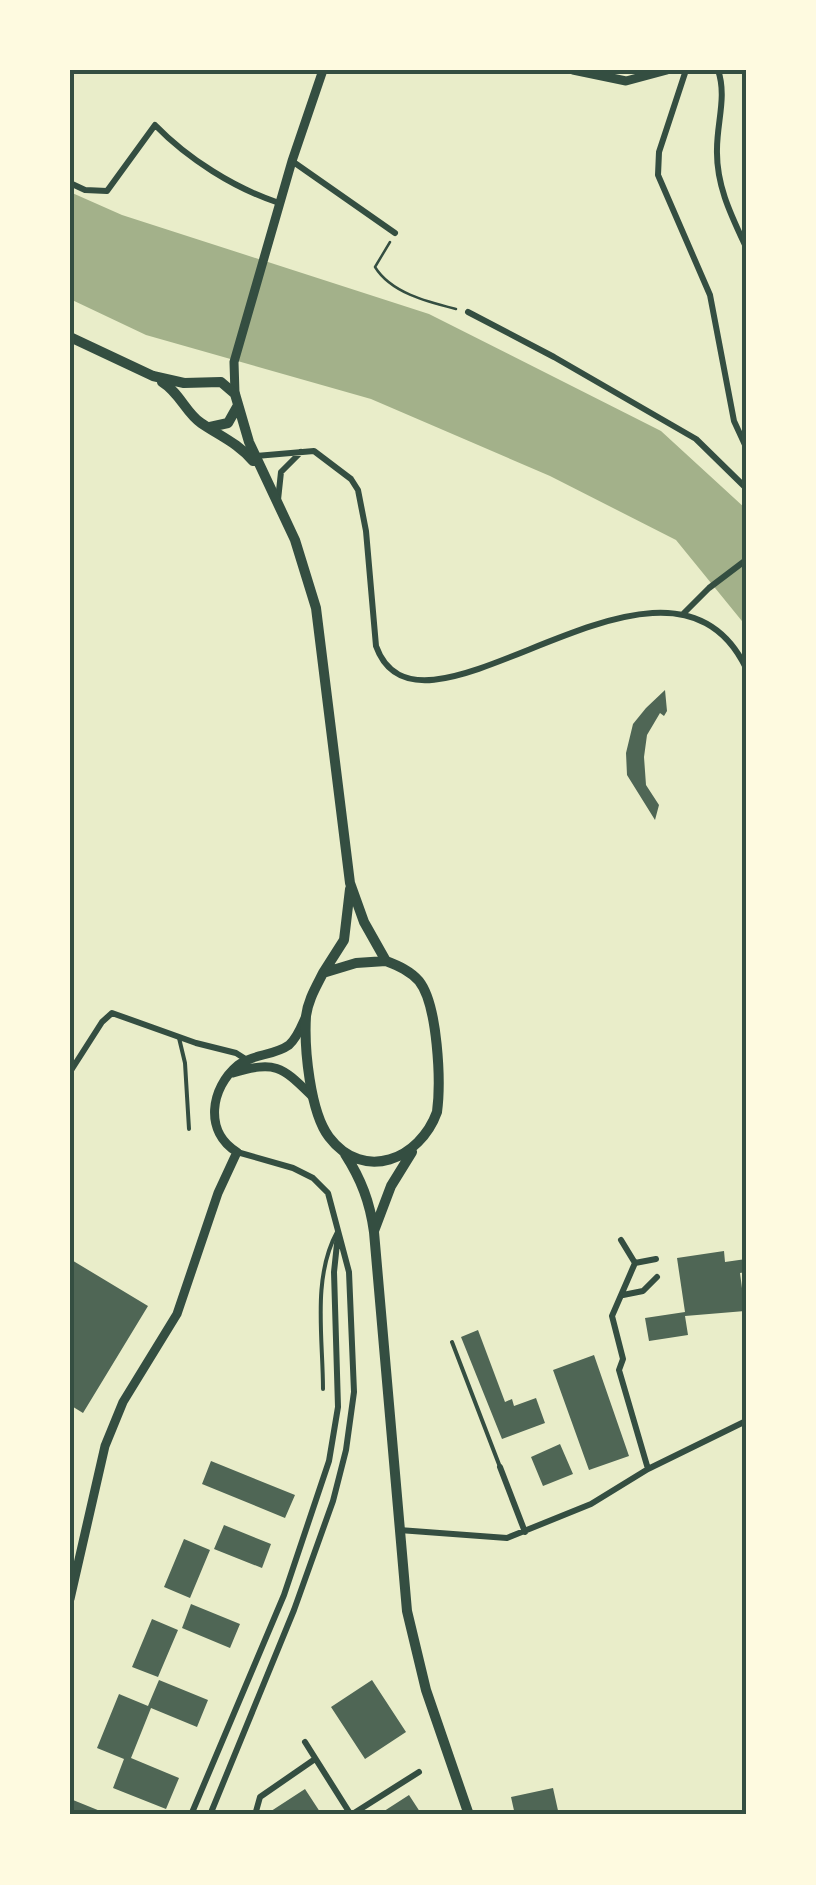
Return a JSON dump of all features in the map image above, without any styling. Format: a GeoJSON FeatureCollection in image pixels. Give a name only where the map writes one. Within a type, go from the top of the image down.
{"type":"FeatureCollection","features":[{"type":"Feature","properties":{"kind":"main road"},"geometry":{"type":"LineString","coordinates":[[70,337],[172,388],[199,422],[235,443],[262,471]]}},
{"type":"Feature","properties":{"kind":"main road"},"geometry":{"type":"LineString","coordinates":[[153,376],[184,383],[227,384],[236,397],[262,471],[295,540],[316,608],[350,883],[364,922],[386,961]]}},
{"type":"Feature","properties":{"kind":"main road"},"geometry":{"type":"LineString","coordinates":[[192,412],[192,396],[211,381]]}},
{"type":"Feature","properties":{"kind":"main road"},"geometry":{"type":"LineString","coordinates":[[209,426],[228,423],[236,413],[236,397]]}},
{"type":"Feature","properties":{"kind":"main road"},"geometry":{"type":"LineString","coordinates":[[350,883],[344,940],[312,992],[306,1016],[313,1097],[328,1136],[359,1176],[370,1205],[407,1612],[426,1690],[469,1815]]}},
{"type":"Feature","properties":{"kind":"main road"},"geometry":{"type":"LineString","coordinates":[[324,973],[356,962],[386,961],[406,970],[422,984],[428,997],[438,1112],[391,1186],[374,1232]]}},
{"type":"Feature","properties":{"kind":"main road"},"geometry":{"type":"LineString","coordinates":[[345,1154],[359,1160],[390,1160],[413,1150]]}},
{"type":"Feature","properties":{"kind":"street"},"geometry":{"type":"LineString","coordinates":[[211,381],[227,374],[234,362],[279,203],[324,70]]}},
{"type":"Feature","properties":{"kind":"street"},"geometry":{"type":"LineString","coordinates":[[574,70],[626,81],[668,70]]}},
{"type":"Feature","properties":{"kind":"street"},"geometry":{"type":"LineString","coordinates":[[686,70],[658,152],[658,175],[710,295],[734,421],[746,446]]}},
{"type":"Feature","properties":{"kind":"street"},"geometry":{"type":"LineString","coordinates":[[718,70],[723,85],[717,165],[724,202],[746,246]]}},
{"type":"Feature","properties":{"kind":"street"},"geometry":{"type":"LineString","coordinates":[[70,184],[86,190],[108,191],[155,125],[174,145],[251,194],[279,203]]}},
{"type":"Feature","properties":{"kind":"street"},"geometry":{"type":"LineString","coordinates":[[292,161],[396,232]]}},
{"type":"Feature","properties":{"kind":"street"},"geometry":{"type":"LineString","coordinates":[[468,312],[696,439],[746,488]]}},
{"type":"Feature","properties":{"kind":"street"},"geometry":{"type":"LineString","coordinates":[[234,362],[236,397]]}},
{"type":"Feature","properties":{"kind":"street"},"geometry":{"type":"LineString","coordinates":[[279,504],[280,472],[302,451]]}},
{"type":"Feature","properties":{"kind":"street"},"geometry":{"type":"LineString","coordinates":[[256,456],[314,451],[328,459],[358,490],[366,531],[376,646],[380,658],[398,674],[424,679],[454,677],[615,620],[664,610],[684,612],[723,634],[746,668]]}},
{"type":"Feature","properties":{"kind":"street"},"geometry":{"type":"LineString","coordinates":[[684,612],[746,560]]}},
{"type":"Feature","properties":{"kind":"street"},"geometry":{"type":"LineString","coordinates":[[70,1072],[112,1013],[247,1060]]}},
{"type":"Feature","properties":{"kind":"street"},"geometry":{"type":"LineString","coordinates":[[210,1815],[294,1610],[333,1501],[346,1450],[354,1392],[349,1272],[328,1193],[313,1178],[293,1168],[236,1152],[221,1138],[214,1113],[218,1091],[230,1074],[247,1060],[290,1044],[306,1016]]}},
{"type":"Feature","properties":{"kind":"street"},"geometry":{"type":"LineString","coordinates":[[230,1074],[262,1066],[283,1068],[313,1097]]}},
{"type":"Feature","properties":{"kind":"street"},"geometry":{"type":"LineString","coordinates":[[70,1599],[105,1446],[123,1402],[177,1314],[236,1152]]}},
{"type":"Feature","properties":{"kind":"street"},"geometry":{"type":"LineString","coordinates":[[191,1815],[284,1595],[329,1460],[338,1407],[334,1272],[339,1228]]}},
{"type":"Feature","properties":{"kind":"street"},"geometry":{"type":"LineString","coordinates":[[621,1240],[636,1263]]}},
{"type":"Feature","properties":{"kind":"street"},"geometry":{"type":"LineString","coordinates":[[636,1263],[656,1259]]}},
{"type":"Feature","properties":{"kind":"street"},"geometry":{"type":"LineString","coordinates":[[636,1263],[612,1316],[623,1360],[620,1370],[648,1469]]}},
{"type":"Feature","properties":{"kind":"street"},"geometry":{"type":"LineString","coordinates":[[621,1295],[643,1291],[657,1277]]}},
{"type":"Feature","properties":{"kind":"street"},"geometry":{"type":"LineString","coordinates":[[398,1530],[507,1538],[590,1504],[648,1469],[746,1421]]}},
{"type":"Feature","properties":{"kind":"street"},"geometry":{"type":"LineString","coordinates":[[500,1468],[525,1532]]}},
{"type":"Feature","properties":{"kind":"street"},"geometry":{"type":"LineString","coordinates":[[305,1742],[352,1815],[419,1772]]}},
{"type":"Feature","properties":{"kind":"street"},"geometry":{"type":"LineString","coordinates":[[256,1815],[260,1797],[315,1759]]}},
{"type":"Feature","properties":{"kind":"lane"},"geometry":{"type":"LineString","coordinates":[[179,1038],[185,1063],[189,1129]]}},
{"type":"Feature","properties":{"kind":"lane"},"geometry":{"type":"LineString","coordinates":[[322,1389],[323,1272],[326,1252],[339,1228]]}},
{"type":"Feature","properties":{"kind":"lane"},"geometry":{"type":"LineString","coordinates":[[452,1342],[500,1468]]}},
{"type":"Feature","properties":{"kind":"path"},"geometry":{"type":"LineString","coordinates":[[396,232],[375,267],[380,276],[419,299],[468,312]]}},
{"type":"Feature","properties":{"kind":"shaded area"},"geometry":{"type":"Polygon","coordinates":[[[70,192],[122,215],[429,314],[661,431],[746,509],[746,626],[676,540],[550,476],[371,399],[146,335],[70,299],[70,192]]]}},
{"type":"Feature","properties":{"kind":"building"},"geometry":{"type":"Polygon","coordinates":[[[665,690],[667,711],[664,716],[660,713],[647,735],[644,757],[646,785],[659,805],[655,820],[627,775],[626,753],[633,724],[665,690]]]}},
{"type":"Feature","properties":{"kind":"building"},"geometry":{"type":"Polygon","coordinates":[[[724,1251],[725,1262],[746,1259],[746,1272],[740,1273],[745,1311],[685,1316],[688,1335],[649,1341],[645,1318],[685,1312],[677,1258],[724,1251]]]}},
{"type":"Feature","properties":{"kind":"building"},"geometry":{"type":"Polygon","coordinates":[[[70,1259],[148,1306],[83,1413],[70,1405],[70,1259]]]}},
{"type":"Feature","properties":{"kind":"building"},"geometry":{"type":"Polygon","coordinates":[[[478,1330],[505,1402],[512,1399],[514,1406],[536,1398],[545,1423],[502,1439],[461,1337],[478,1330]]]}},
{"type":"Feature","properties":{"kind":"building"},"geometry":{"type":"Polygon","coordinates":[[[594,1355],[629,1456],[589,1470],[553,1370],[594,1355]]]}},
{"type":"Feature","properties":{"kind":"building"},"geometry":{"type":"Polygon","coordinates":[[[560,1444],[573,1474],[543,1486],[531,1457],[560,1444]]]}},
{"type":"Feature","properties":{"kind":"building"},"geometry":{"type":"Polygon","coordinates":[[[211,1461],[295,1495],[285,1518],[202,1484],[211,1461]]]}},
{"type":"Feature","properties":{"kind":"building"},"geometry":{"type":"Polygon","coordinates":[[[224,1525],[271,1544],[262,1568],[214,1549],[224,1525]]]}},
{"type":"Feature","properties":{"kind":"building"},"geometry":{"type":"Polygon","coordinates":[[[184,1539],[210,1550],[190,1598],[164,1587],[184,1539]]]}},
{"type":"Feature","properties":{"kind":"building"},"geometry":{"type":"Polygon","coordinates":[[[191,1604],[240,1624],[230,1648],[182,1628],[191,1604]]]}},
{"type":"Feature","properties":{"kind":"building"},"geometry":{"type":"Polygon","coordinates":[[[152,1619],[178,1630],[158,1677],[132,1667],[152,1619]]]}},
{"type":"Feature","properties":{"kind":"building"},"geometry":{"type":"Polygon","coordinates":[[[159,1680],[208,1700],[197,1727],[151,1708],[131,1758],[179,1778],[166,1809],[113,1788],[124,1759],[97,1748],[119,1694],[148,1706],[159,1680]]]}},
{"type":"Feature","properties":{"kind":"building"},"geometry":{"type":"Polygon","coordinates":[[[372,1680],[406,1732],[365,1759],[331,1707],[372,1680]]]}},
{"type":"Feature","properties":{"kind":"building"},"geometry":{"type":"Polygon","coordinates":[[[553,1788],[559,1815],[515,1815],[511,1797],[553,1788]]]}},
{"type":"Feature","properties":{"kind":"building"},"geometry":{"type":"Polygon","coordinates":[[[305,1789],[322,1815],[265,1815],[305,1789]]]}},
{"type":"Feature","properties":{"kind":"building"},"geometry":{"type":"Polygon","coordinates":[[[409,1795],[422,1815],[378,1815],[409,1795]]]}},
{"type":"Feature","properties":{"kind":"building"},"geometry":{"type":"Polygon","coordinates":[[[73,1800],[110,1815],[70,1815],[73,1800]]]}}]}
